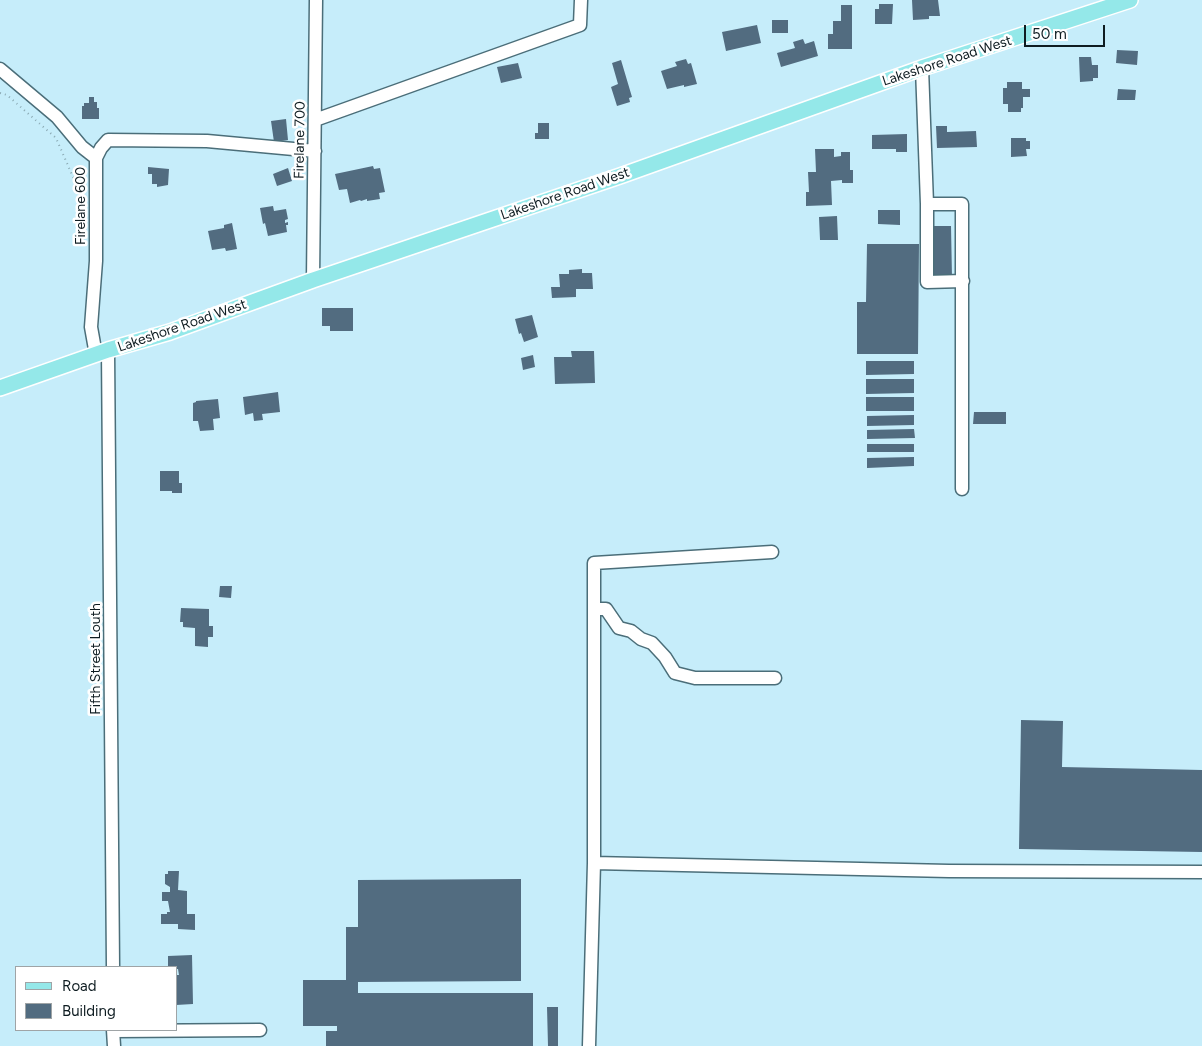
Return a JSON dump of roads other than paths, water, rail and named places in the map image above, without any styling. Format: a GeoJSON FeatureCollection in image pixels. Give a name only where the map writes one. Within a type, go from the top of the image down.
{"type":"FeatureCollection","features":[{"type":"Feature","properties":{"kind":"main road","name":"Lakeshore Road West"},"geometry":{"type":"LineString","coordinates":[[0,388],[102,352],[170,332],[313,280],[620,176],[922,68],[1130,0]]}},
{"type":"Feature","properties":{"kind":"street","name":"Firelane 700"},"geometry":{"type":"LineString","coordinates":[[313,280],[316,0]]}},
{"type":"Feature","properties":{"kind":"street"},"geometry":{"type":"LineString","coordinates":[[315,120],[580,25],[581,0]]}},
{"type":"Feature","properties":{"kind":"street"},"geometry":{"type":"LineString","coordinates":[[922,68],[927,204],[927,282],[963,281]]}},
{"type":"Feature","properties":{"kind":"street","name":"Firelane 600"},"geometry":{"type":"LineString","coordinates":[[0,69],[57,117],[82,147],[96,158],[96,261],[91,328],[102,352]]}},
{"type":"Feature","properties":{"kind":"street"},"geometry":{"type":"LineString","coordinates":[[96,158],[100,148],[108,140],[207,141],[315,152]]}},
{"type":"Feature","properties":{"kind":"street"},"geometry":{"type":"LineString","coordinates":[[927,204],[962,204],[962,489]]}},
{"type":"Feature","properties":{"kind":"street","name":"Fifth Street Louth"},"geometry":{"type":"LineString","coordinates":[[102,352],[113,966]]}},
{"type":"Feature","properties":{"kind":"street"},"geometry":{"type":"LineString","coordinates":[[588,1046],[594,863],[594,563],[772,552]]}},
{"type":"Feature","properties":{"kind":"street"},"geometry":{"type":"LineString","coordinates":[[594,609],[606,609],[619,628],[631,631],[641,639],[652,643],[665,657],[675,673],[695,678],[775,678]]}},
{"type":"Feature","properties":{"kind":"street"},"geometry":{"type":"LineString","coordinates":[[594,863],[949,871],[1202,872]]}},
{"type":"Feature","properties":{"kind":"street"},"geometry":{"type":"LineString","coordinates":[[178,1030],[260,1030]]}},
{"type":"Feature","properties":{"kind":"street"},"geometry":{"type":"LineString","coordinates":[[114,1031],[114,1046]]}}]}
